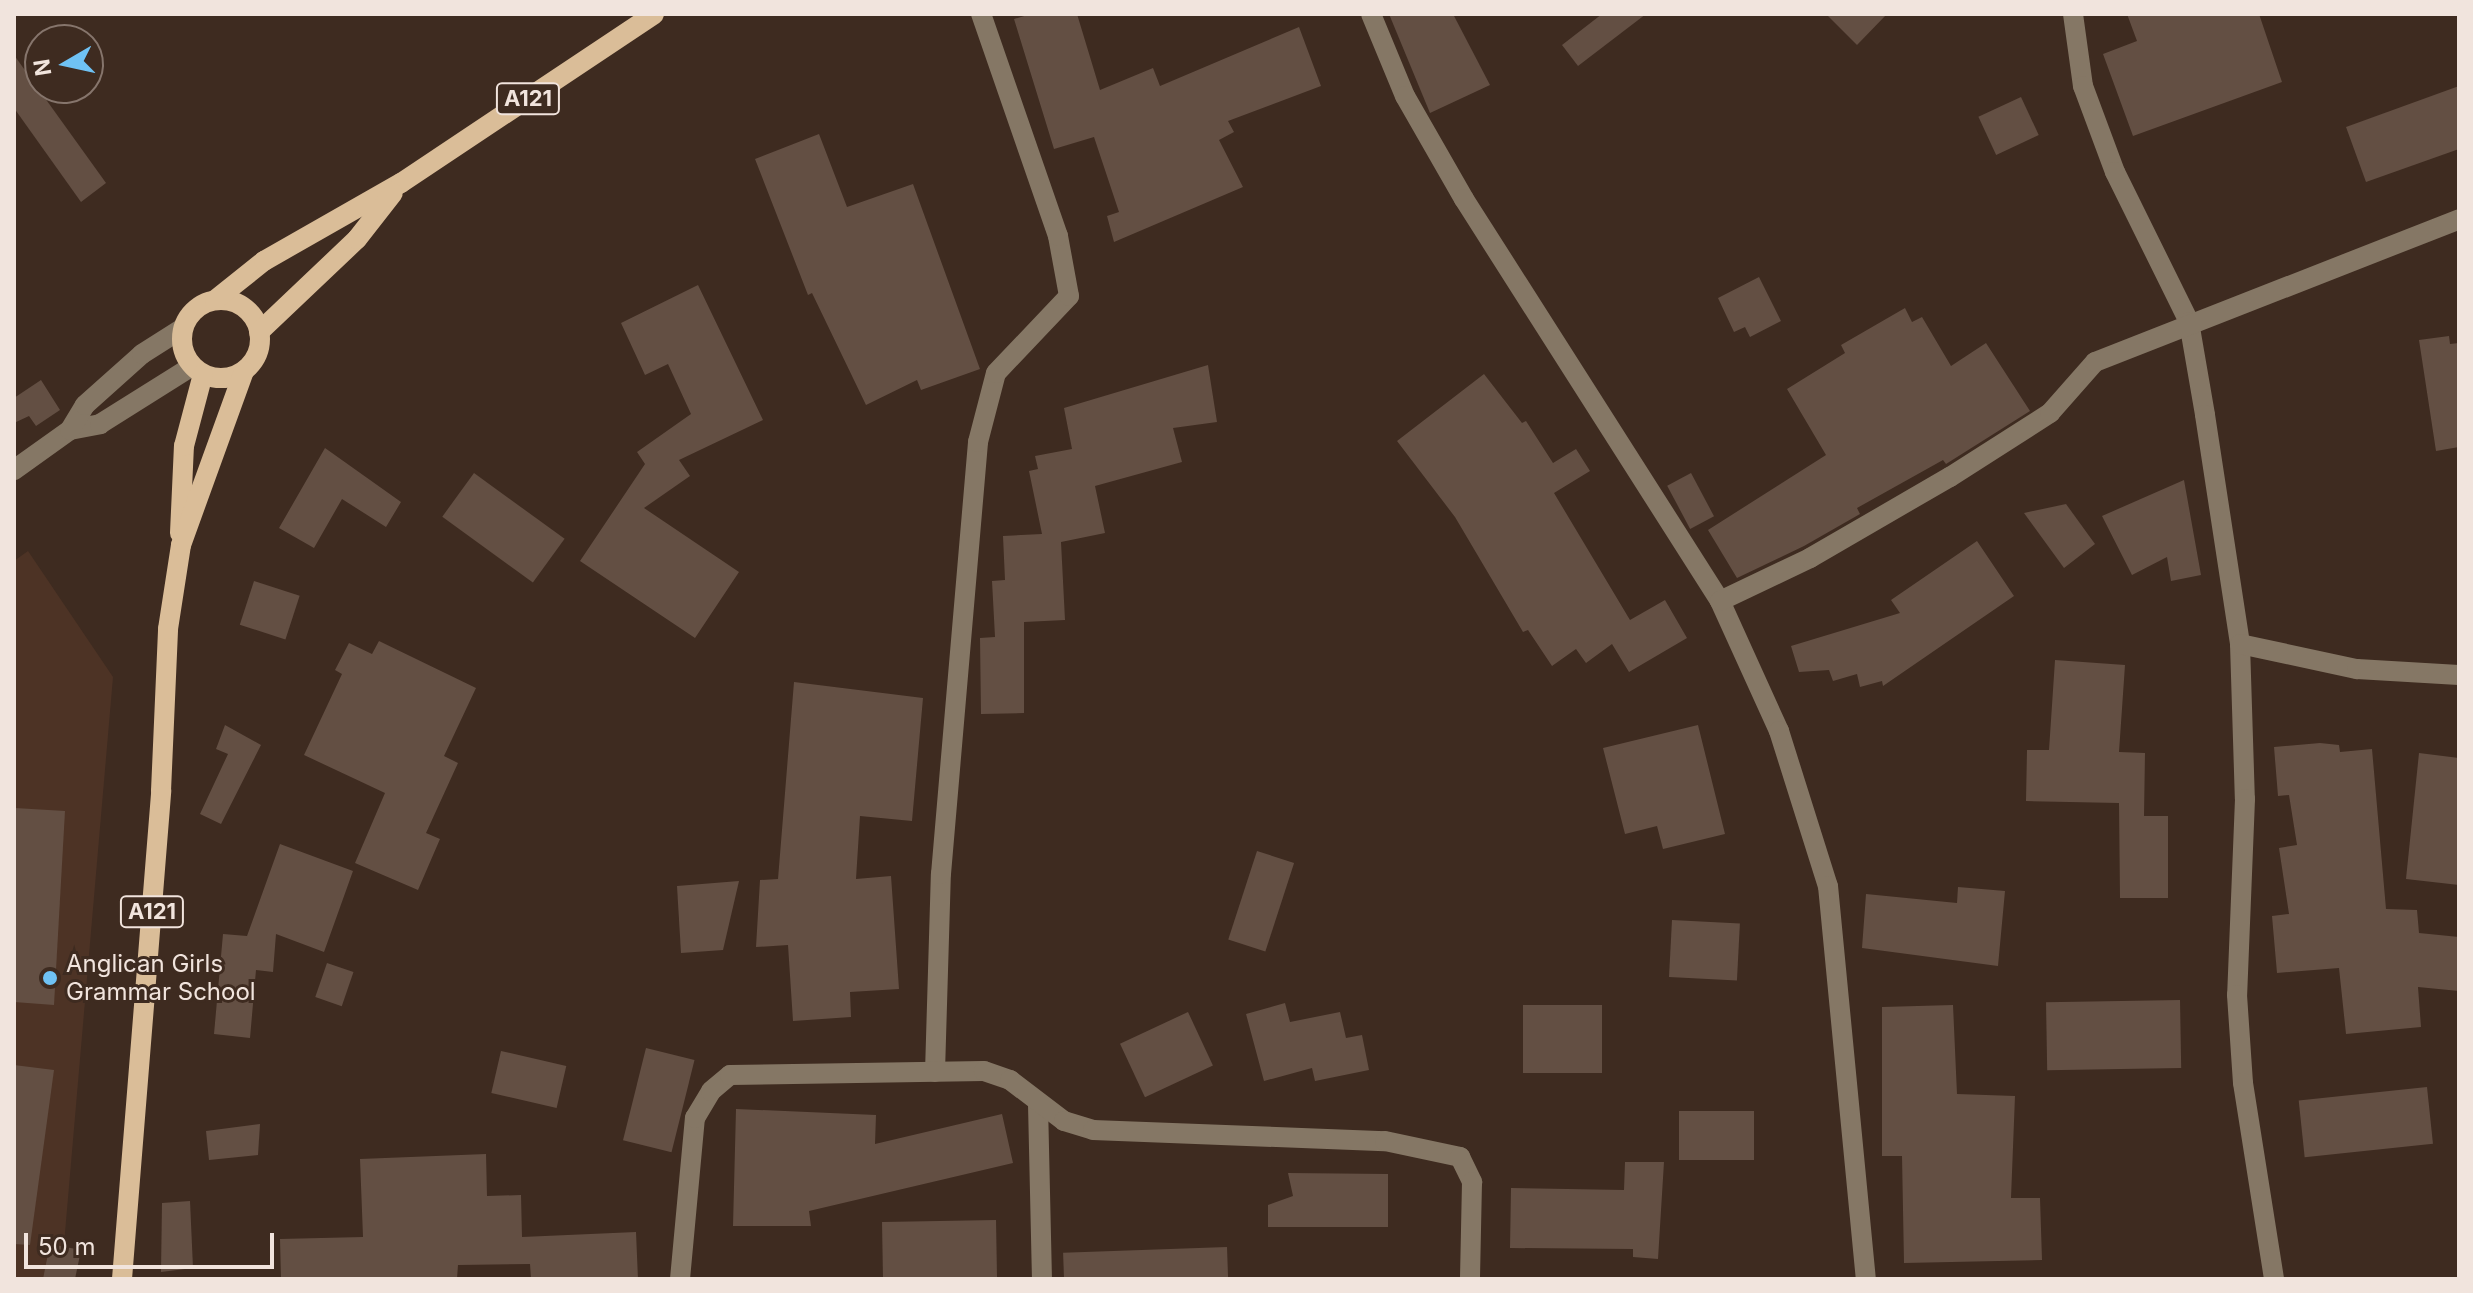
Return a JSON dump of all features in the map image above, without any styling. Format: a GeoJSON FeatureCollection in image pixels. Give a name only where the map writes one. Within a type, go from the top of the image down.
{"type":"FeatureCollection","features":[{"type":"Feature","properties":{"kind":"main road","name":"A121"},"geometry":{"type":"LineString","coordinates":[[122,1279],[168,629],[181,545],[184,446],[197,371],[183,328],[195,309],[215,300],[264,261],[401,183],[654,14]]}},
{"type":"Feature","properties":{"kind":"main road","name":"A121"},"geometry":{"type":"LineString","coordinates":[[181,545],[244,371],[254,360],[259,332],[357,239],[401,183]]}},
{"type":"Feature","properties":{"kind":"main road"},"geometry":{"type":"LineString","coordinates":[[215,300],[243,307],[259,332]]}},
{"type":"Feature","properties":{"kind":"main road"},"geometry":{"type":"LineString","coordinates":[[197,371],[231,378],[244,371]]}},
{"type":"Feature","properties":{"kind":"street"},"geometry":{"type":"LineString","coordinates":[[935,1072],[941,874],[978,442],[996,373],[1069,296],[1058,236],[981,14]]}},
{"type":"Feature","properties":{"kind":"street"},"geometry":{"type":"LineString","coordinates":[[1371,14],[1405,96],[1464,199],[1720,601],[1779,731],[1828,886],[1866,1279]]}},
{"type":"Feature","properties":{"kind":"street"},"geometry":{"type":"LineString","coordinates":[[2073,14],[2083,86],[2115,172],[2189,322],[2240,644],[2245,799],[2237,995],[2243,1083],[2274,1279]]}},
{"type":"Feature","properties":{"kind":"street"},"geometry":{"type":"LineString","coordinates":[[1720,601],[1810,558],[1975,461],[2050,413],[2095,362],[2189,322],[2459,219]]}},
{"type":"Feature","properties":{"kind":"street"},"geometry":{"type":"LineString","coordinates":[[14,470],[70,430],[85,405],[183,328]]}},
{"type":"Feature","properties":{"kind":"street"},"geometry":{"type":"LineString","coordinates":[[70,430],[100,424],[197,371]]}},
{"type":"Feature","properties":{"kind":"street"},"geometry":{"type":"LineString","coordinates":[[2240,644],[2357,669],[2459,675]]}},
{"type":"Feature","properties":{"kind":"street"},"geometry":{"type":"LineString","coordinates":[[680,1279],[695,1118],[711,1091],[730,1075],[984,1071],[1010,1080],[1038,1104],[1093,1130],[1385,1141],[1460,1157],[1472,1182],[1470,1279]]}},
{"type":"Feature","properties":{"kind":"street"},"geometry":{"type":"LineString","coordinates":[[1038,1104],[1042,1279]]}},
{"type":"Feature","properties":{"kind":"shaded area","name":"Anglican Girls Grammar School"},"geometry":{"type":"Polygon","coordinates":[[[28,551],[113,677],[61,1279],[14,1279],[14,561],[28,551]]]}},
{"type":"Feature","properties":{"kind":"building"},"geometry":{"type":"Polygon","coordinates":[[[1031,14],[1077,14],[1100,90],[1153,68],[1160,86],[1299,27],[1321,86],[1228,121],[1234,132],[1219,140],[1243,187],[1114,242],[1107,216],[1119,212],[1094,137],[1054,149],[1014,19],[1031,14]]]}},
{"type":"Feature","properties":{"kind":"building"},"geometry":{"type":"Polygon","coordinates":[[[1389,14],[1453,14],[1490,85],[1430,113],[1389,14]]]}},
{"type":"Feature","properties":{"kind":"building"},"geometry":{"type":"Polygon","coordinates":[[[1602,14],[1646,14],[1578,66],[1562,45],[1602,14]]]}},
{"type":"Feature","properties":{"kind":"building"},"geometry":{"type":"Polygon","coordinates":[[[1826,14],[1887,14],[1857,45],[1826,14]]]}},
{"type":"Feature","properties":{"kind":"building"},"geometry":{"type":"Polygon","coordinates":[[[2127,14],[2259,14],[2282,82],[2133,136],[2103,54],[2137,41],[2127,14]]]}},
{"type":"Feature","properties":{"kind":"building"},"geometry":{"type":"Polygon","coordinates":[[[14,55],[24,69],[24,104],[49,104],[106,183],[81,202],[14,108],[14,55]]]}},
{"type":"Feature","properties":{"kind":"building"},"geometry":{"type":"Polygon","coordinates":[[[2459,86],[2459,149],[2366,182],[2346,127],[2459,86]]]}},
{"type":"Feature","properties":{"kind":"building"},"geometry":{"type":"Polygon","coordinates":[[[2021,97],[2039,135],[1996,155],[1978,117],[2021,97]]]}},
{"type":"Feature","properties":{"kind":"building"},"geometry":{"type":"Polygon","coordinates":[[[819,134],[847,207],[913,184],[980,369],[921,390],[917,380],[866,405],[812,293],[808,295],[755,159],[819,134]]]}},
{"type":"Feature","properties":{"kind":"building"},"geometry":{"type":"Polygon","coordinates":[[[1759,277],[1781,321],[1750,337],[1745,327],[1734,332],[1718,298],[1759,277]]]}},
{"type":"Feature","properties":{"kind":"building"},"geometry":{"type":"Polygon","coordinates":[[[698,285],[763,420],[679,460],[690,476],[644,508],[739,572],[695,638],[580,561],[645,464],[637,452],[691,414],[668,364],[645,375],[621,323],[698,285]]]}},
{"type":"Feature","properties":{"kind":"building"},"geometry":{"type":"Polygon","coordinates":[[[1905,308],[1912,322],[1922,317],[1951,366],[1986,343],[2030,411],[1946,464],[1943,460],[1857,508],[1860,514],[1804,546],[1737,578],[1708,530],[1826,455],[1787,389],[1845,353],[1841,345],[1905,308]]]}},
{"type":"Feature","properties":{"kind":"building"},"geometry":{"type":"Polygon","coordinates":[[[2449,336],[2450,344],[2459,343],[2459,447],[2436,451],[2419,340],[2449,336]]]}},
{"type":"Feature","properties":{"kind":"building"},"geometry":{"type":"Polygon","coordinates":[[[1208,365],[1217,422],[1173,428],[1182,462],[1095,486],[1105,533],[1061,542],[1065,620],[1024,622],[1024,713],[981,714],[980,638],[995,637],[992,581],[1005,580],[1003,536],[1042,534],[1029,471],[1038,469],[1035,456],[1072,449],[1064,408],[1208,365]]]}},
{"type":"Feature","properties":{"kind":"building"},"geometry":{"type":"Polygon","coordinates":[[[1484,374],[1522,423],[1526,421],[1553,463],[1576,449],[1590,471],[1554,493],[1630,620],[1665,600],[1687,638],[1629,672],[1612,644],[1586,663],[1576,649],[1552,666],[1528,630],[1523,632],[1455,517],[1397,441],[1484,374]]]}},
{"type":"Feature","properties":{"kind":"building"},"geometry":{"type":"Polygon","coordinates":[[[41,380],[60,410],[36,426],[29,416],[14,423],[14,398],[41,380]]]}},
{"type":"Feature","properties":{"kind":"building"},"geometry":{"type":"Polygon","coordinates":[[[325,448],[401,502],[386,527],[342,499],[314,548],[279,528],[325,448]]]}},
{"type":"Feature","properties":{"kind":"building"},"geometry":{"type":"Polygon","coordinates":[[[474,473],[565,539],[533,583],[442,517],[474,473]]]}},
{"type":"Feature","properties":{"kind":"building"},"geometry":{"type":"Polygon","coordinates":[[[1691,473],[1714,516],[1690,529],[1667,486],[1691,473]]]}},
{"type":"Feature","properties":{"kind":"building"},"geometry":{"type":"Polygon","coordinates":[[[2184,480],[2201,575],[2171,581],[2167,557],[2132,575],[2102,516],[2184,480]]]}},
{"type":"Feature","properties":{"kind":"building"},"geometry":{"type":"Polygon","coordinates":[[[2066,504],[2095,544],[2064,568],[2024,513],[2066,504]]]}},
{"type":"Feature","properties":{"kind":"building"},"geometry":{"type":"Polygon","coordinates":[[[1977,541],[2014,596],[1883,686],[1882,681],[1860,687],[1857,674],[1833,681],[1829,670],[1799,672],[1791,646],[1900,613],[1891,600],[1977,541]]]}},
{"type":"Feature","properties":{"kind":"building"},"geometry":{"type":"Polygon","coordinates":[[[254,581],[300,596],[285,640],[240,625],[254,581]]]}},
{"type":"Feature","properties":{"kind":"building"},"geometry":{"type":"Polygon","coordinates":[[[379,641],[476,688],[444,756],[458,763],[426,833],[440,839],[418,890],[355,863],[385,793],[304,755],[342,674],[335,670],[349,643],[372,654],[379,641]]]}},
{"type":"Feature","properties":{"kind":"building"},"geometry":{"type":"Polygon","coordinates":[[[2055,660],[2125,665],[2119,752],[2145,753],[2144,816],[2168,816],[2168,898],[2120,898],[2119,803],[2026,801],[2027,750],[2049,750],[2055,660]]]}},
{"type":"Feature","properties":{"kind":"building"},"geometry":{"type":"Polygon","coordinates":[[[794,682],[923,698],[912,821],[860,816],[856,879],[891,876],[899,989],[850,992],[851,1017],[793,1021],[788,945],[756,947],[760,880],[778,879],[794,682]]]}},
{"type":"Feature","properties":{"kind":"building"},"geometry":{"type":"Polygon","coordinates":[[[225,725],[261,745],[221,824],[200,814],[228,754],[216,749],[225,725]]]}},
{"type":"Feature","properties":{"kind":"building"},"geometry":{"type":"Polygon","coordinates":[[[1698,725],[1725,834],[1663,849],[1657,826],[1625,834],[1603,748],[1698,725]]]}},
{"type":"Feature","properties":{"kind":"building"},"geometry":{"type":"Polygon","coordinates":[[[2320,743],[2339,745],[2340,752],[2372,749],[2386,909],[2417,910],[2419,933],[2459,937],[2459,991],[2418,987],[2421,1027],[2346,1034],[2339,968],[2277,973],[2272,916],[2289,914],[2279,848],[2297,845],[2289,795],[2278,796],[2274,747],[2320,743]]]}},
{"type":"Feature","properties":{"kind":"building"},"geometry":{"type":"Polygon","coordinates":[[[2419,753],[2459,758],[2459,885],[2406,879],[2419,753]]]}},
{"type":"Feature","properties":{"kind":"building"},"geometry":{"type":"Polygon","coordinates":[[[15,808],[65,811],[54,1005],[14,1002],[15,808]]]}},
{"type":"Feature","properties":{"kind":"building"},"geometry":{"type":"Polygon","coordinates":[[[280,844],[353,871],[324,952],[276,934],[273,972],[256,970],[250,1038],[214,1034],[223,934],[247,936],[280,844]]]}},
{"type":"Feature","properties":{"kind":"building"},"geometry":{"type":"Polygon","coordinates":[[[1257,851],[1294,863],[1265,951],[1228,939],[1257,851]]]}},
{"type":"Feature","properties":{"kind":"building"},"geometry":{"type":"Polygon","coordinates":[[[739,881],[723,950],[681,953],[677,886],[739,881]]]}},
{"type":"Feature","properties":{"kind":"building"},"geometry":{"type":"Polygon","coordinates":[[[1958,887],[2005,891],[1998,966],[1862,948],[1866,894],[1957,903],[1958,887]]]}},
{"type":"Feature","properties":{"kind":"building"},"geometry":{"type":"Polygon","coordinates":[[[1672,920],[1740,924],[1737,980],[1669,977],[1672,920]]]}},
{"type":"Feature","properties":{"kind":"building"},"geometry":{"type":"Polygon","coordinates":[[[327,963],[353,972],[342,1006],[315,997],[327,963]]]}},
{"type":"Feature","properties":{"kind":"building"},"geometry":{"type":"Polygon","coordinates":[[[2180,1000],[2181,1068],[2047,1070],[2046,1002],[2180,1000]]]}},
{"type":"Feature","properties":{"kind":"building"},"geometry":{"type":"Polygon","coordinates":[[[1285,1003],[1290,1022],[1340,1012],[1346,1038],[1362,1035],[1369,1070],[1315,1081],[1312,1068],[1264,1081],[1246,1014],[1285,1003]]]}},
{"type":"Feature","properties":{"kind":"building"},"geometry":{"type":"Polygon","coordinates":[[[1523,1005],[1602,1005],[1602,1073],[1523,1073],[1523,1005]]]}},
{"type":"Feature","properties":{"kind":"building"},"geometry":{"type":"Polygon","coordinates":[[[1953,1005],[1957,1094],[2015,1096],[2011,1198],[2040,1198],[2042,1260],[1904,1263],[1902,1156],[1882,1156],[1882,1007],[1953,1005]]]}},
{"type":"Feature","properties":{"kind":"building"},"geometry":{"type":"Polygon","coordinates":[[[1188,1012],[1213,1065],[1145,1097],[1120,1044],[1188,1012]]]}},
{"type":"Feature","properties":{"kind":"building"},"geometry":{"type":"Polygon","coordinates":[[[646,1048],[695,1060],[672,1152],[623,1140],[646,1048]]]}},
{"type":"Feature","properties":{"kind":"building"},"geometry":{"type":"Polygon","coordinates":[[[501,1051],[566,1066],[557,1108],[491,1093],[501,1051]]]}},
{"type":"Feature","properties":{"kind":"building"},"geometry":{"type":"Polygon","coordinates":[[[14,1065],[54,1070],[30,1245],[14,1244],[14,1065]]]}},
{"type":"Feature","properties":{"kind":"building"},"geometry":{"type":"Polygon","coordinates":[[[2427,1087],[2433,1144],[2305,1157],[2299,1100],[2427,1087]]]}},
{"type":"Feature","properties":{"kind":"building"},"geometry":{"type":"Polygon","coordinates":[[[736,1109],[876,1115],[875,1144],[1002,1114],[1013,1163],[809,1211],[811,1226],[733,1226],[736,1109]]]}},
{"type":"Feature","properties":{"kind":"building"},"geometry":{"type":"Polygon","coordinates":[[[1679,1111],[1754,1111],[1754,1160],[1679,1160],[1679,1111]]]}},
{"type":"Feature","properties":{"kind":"building"},"geometry":{"type":"Polygon","coordinates":[[[260,1124],[258,1155],[209,1160],[206,1131],[260,1124]]]}},
{"type":"Feature","properties":{"kind":"building"},"geometry":{"type":"Polygon","coordinates":[[[486,1154],[487,1196],[521,1195],[522,1237],[636,1232],[638,1279],[531,1279],[530,1264],[458,1265],[457,1279],[281,1279],[280,1239],[363,1237],[360,1159],[486,1154]]]}},
{"type":"Feature","properties":{"kind":"building"},"geometry":{"type":"Polygon","coordinates":[[[1625,1162],[1664,1162],[1658,1259],[1633,1257],[1633,1249],[1510,1248],[1511,1188],[1624,1190],[1625,1162]]]}},
{"type":"Feature","properties":{"kind":"building"},"geometry":{"type":"Polygon","coordinates":[[[1288,1173],[1388,1174],[1388,1227],[1268,1227],[1268,1205],[1293,1196],[1288,1173]]]}},
{"type":"Feature","properties":{"kind":"building"},"geometry":{"type":"Polygon","coordinates":[[[190,1201],[193,1268],[161,1272],[162,1203],[190,1201]]]}},
{"type":"Feature","properties":{"kind":"building"},"geometry":{"type":"Polygon","coordinates":[[[996,1220],[997,1279],[883,1279],[882,1222],[996,1220]]]}},
{"type":"Feature","properties":{"kind":"building"},"geometry":{"type":"Polygon","coordinates":[[[50,1244],[81,1250],[75,1279],[43,1279],[50,1244]]]}},
{"type":"Feature","properties":{"kind":"building"},"geometry":{"type":"Polygon","coordinates":[[[1227,1247],[1228,1279],[1064,1279],[1063,1253],[1227,1247]]]}},
{"type":"Feature","properties":{"kind":"place","name":"Anglican Girls Grammar School"},"geometry":{"type":"Point","coordinates":[50,978]}}]}
